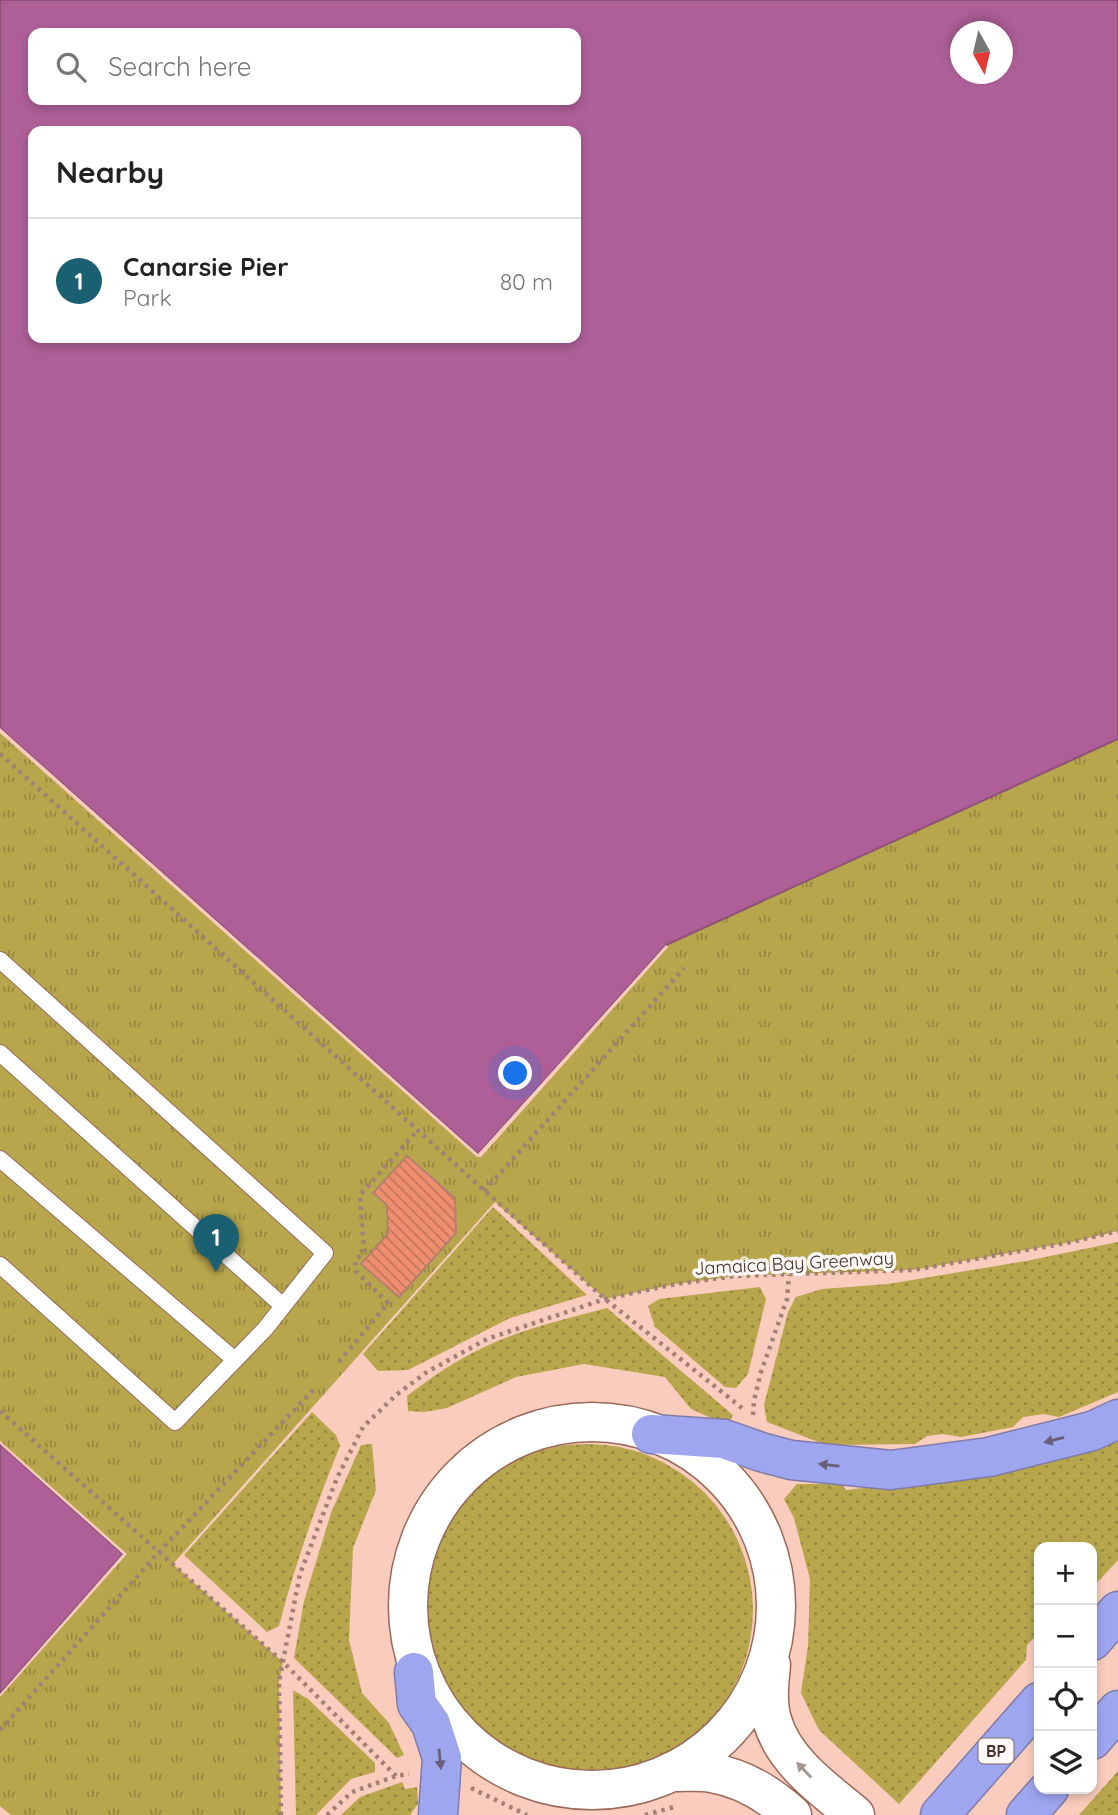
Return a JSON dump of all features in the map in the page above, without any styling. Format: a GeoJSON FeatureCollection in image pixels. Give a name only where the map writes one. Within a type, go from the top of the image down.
{"type":"FeatureCollection","features":[{"type":"Feature","properties":{"kind":"highway"},"geometry":{"type":"LineString","coordinates":[[650,1434],[724,1439],[791,1460],[891,1470],[989,1457],[1092,1431],[1118,1419]]}},
{"type":"Feature","properties":{"kind":"highway"},"geometry":{"type":"LineString","coordinates":[[1097,1635],[1118,1611]]}},
{"type":"Feature","properties":{"kind":"highway"},"geometry":{"type":"LineString","coordinates":[[414,1672],[417,1704],[431,1724],[442,1758],[438,1815]]}},
{"type":"Feature","properties":{"kind":"highway","name":"BP"},"geometry":{"type":"LineString","coordinates":[[946,1808],[1034,1708]]}},
{"type":"Feature","properties":{"kind":"highway"},"geometry":{"type":"LineString","coordinates":[[1097,1734],[1118,1710]]}},
{"type":"Feature","properties":{"kind":"highway"},"geometry":{"type":"LineString","coordinates":[[1026,1815],[1045,1794]]}},
{"type":"Feature","properties":{"kind":"main road"},"geometry":{"type":"LineString","coordinates":[[792,1815],[773,1798],[713,1773],[678,1772],[602,1790],[561,1787],[524,1776],[488,1757],[457,1725],[414,1672],[406,1634],[407,1564],[432,1512],[457,1480],[495,1450],[523,1436],[558,1426],[618,1425],[668,1441],[708,1466],[736,1494],[762,1530],[775,1575],[778,1616],[769,1701],[773,1722],[793,1758],[855,1815]]}},
{"type":"Feature","properties":{"kind":"main road"},"geometry":{"type":"LineString","coordinates":[[678,1772],[705,1754],[741,1718],[755,1695],[772,1656]]}},
{"type":"Feature","properties":{"kind":"lane"},"geometry":{"type":"LineString","coordinates":[[0,960],[326,1253],[265,1328],[175,1422],[0,1265]]}},
{"type":"Feature","properties":{"kind":"lane"},"geometry":{"type":"LineString","coordinates":[[0,1053],[283,1306]]}},
{"type":"Feature","properties":{"kind":"lane"},"geometry":{"type":"LineString","coordinates":[[0,1159],[235,1360]]}},
{"type":"Feature","properties":{"kind":"path"},"geometry":{"type":"LineString","coordinates":[[0,754],[605,1299],[753,1417]]}},
{"type":"Feature","properties":{"kind":"path"},"geometry":{"type":"LineString","coordinates":[[484,1191],[684,968]]}},
{"type":"Feature","properties":{"kind":"path"},"geometry":{"type":"LineString","coordinates":[[339,1362],[388,1303],[356,1271],[355,1261],[364,1252],[360,1195],[417,1130]]}},
{"type":"Feature","properties":{"kind":"path","name":"Jamaica Bay Greenway"},"geometry":{"type":"LineString","coordinates":[[281,1815],[279,1682],[300,1574],[337,1478],[363,1427],[396,1395],[427,1372],[487,1339],[605,1299],[676,1284],[724,1278],[912,1270],[1072,1242],[1118,1231]]}},
{"type":"Feature","properties":{"kind":"path"},"geometry":{"type":"LineString","coordinates":[[755,1426],[754,1400],[761,1371],[787,1299],[789,1275]]}},
{"type":"Feature","properties":{"kind":"path"},"geometry":{"type":"LineString","coordinates":[[0,1730],[159,1552],[315,1388]]}},
{"type":"Feature","properties":{"kind":"path"},"geometry":{"type":"LineString","coordinates":[[0,1411],[283,1662],[396,1776]]}},
{"type":"Feature","properties":{"kind":"path"},"geometry":{"type":"LineString","coordinates":[[327,1815],[352,1792],[396,1776],[413,1774]]}},
{"type":"Feature","properties":{"kind":"path"},"geometry":{"type":"LineString","coordinates":[[464,1785],[527,1815]]}},
{"type":"Feature","properties":{"kind":"green space"},"geometry":{"type":"Polygon","coordinates":[[[0,728],[478,1154],[666,945],[1118,739],[1118,1231],[1072,1242],[913,1270],[736,1276],[676,1284],[605,1299],[495,1202],[173,1564],[283,1662],[279,1682],[281,1815],[11,1815],[0,1806],[0,1694],[123,1554],[0,1444],[0,728]]]}},
{"type":"Feature","properties":{"kind":"green space"},"geometry":{"type":"Polygon","coordinates":[[[493,1207],[587,1295],[510,1318],[408,1370],[378,1371],[363,1354],[493,1207]]]}},
{"type":"Feature","properties":{"kind":"green space"},"geometry":{"type":"Polygon","coordinates":[[[1118,1242],[1118,1392],[1059,1417],[1044,1414],[1023,1417],[1013,1427],[961,1437],[943,1434],[927,1436],[915,1444],[826,1445],[767,1422],[764,1405],[788,1312],[796,1297],[822,1289],[888,1284],[1026,1261],[1118,1242]]]}},
{"type":"Feature","properties":{"kind":"green space"},"geometry":{"type":"Polygon","coordinates":[[[760,1287],[766,1299],[748,1374],[736,1388],[725,1387],[655,1327],[648,1306],[659,1299],[760,1287]]]}},
{"type":"Feature","properties":{"kind":"green space"},"geometry":{"type":"Polygon","coordinates":[[[607,1308],[733,1415],[727,1425],[691,1409],[665,1377],[584,1364],[516,1377],[447,1408],[424,1412],[408,1411],[407,1396],[472,1353],[521,1332],[607,1308]]]}},
{"type":"Feature","properties":{"kind":"green space"},"geometry":{"type":"Polygon","coordinates":[[[312,1412],[336,1435],[340,1446],[306,1535],[279,1626],[267,1632],[184,1555],[312,1412]]]}},
{"type":"Feature","properties":{"kind":"green space"},"geometry":{"type":"Polygon","coordinates":[[[1118,1436],[1118,1560],[1097,1583],[1097,1542],[1034,1542],[1034,1638],[1027,1645],[1026,1660],[899,1804],[819,1730],[801,1693],[808,1646],[810,1579],[794,1518],[784,1499],[797,1484],[841,1484],[846,1490],[909,1483],[1118,1436]]]}},
{"type":"Feature","properties":{"kind":"green space"},"geometry":{"type":"Polygon","coordinates":[[[372,1444],[376,1490],[353,1548],[349,1640],[362,1693],[389,1723],[404,1755],[397,1758],[294,1658],[304,1601],[331,1513],[361,1445],[372,1444]]]}},
{"type":"Feature","properties":{"kind":"green space"},"geometry":{"type":"Polygon","coordinates":[[[587,1444],[619,1447],[651,1456],[679,1472],[705,1492],[725,1518],[741,1546],[750,1578],[753,1610],[750,1642],[741,1674],[725,1702],[705,1728],[679,1748],[651,1764],[619,1773],[587,1776],[555,1773],[523,1764],[495,1748],[469,1728],[449,1702],[433,1674],[424,1642],[421,1610],[424,1578],[433,1546],[449,1518],[469,1492],[495,1472],[523,1456],[555,1447],[587,1444]]]}},
{"type":"Feature","properties":{"kind":"green space"},"geometry":{"type":"Polygon","coordinates":[[[293,1690],[308,1699],[375,1763],[375,1772],[351,1779],[316,1815],[296,1815],[293,1690]]]}},
{"type":"Feature","properties":{"kind":"green space"},"geometry":{"type":"Polygon","coordinates":[[[1118,1771],[1118,1815],[1079,1815],[1118,1771]]]}},
{"type":"Feature","properties":{"kind":"green space"},"geometry":{"type":"Polygon","coordinates":[[[402,1782],[405,1789],[417,1787],[418,1804],[410,1815],[341,1815],[360,1797],[402,1782]]]}},
{"type":"Feature","properties":{"kind":"shaded area"},"geometry":{"type":"Polygon","coordinates":[[[0,0],[1118,0],[1118,739],[666,945],[478,1154],[0,728],[0,0]]]}},
{"type":"Feature","properties":{"kind":"shaded area"},"geometry":{"type":"Polygon","coordinates":[[[0,1444],[123,1554],[0,1694],[0,1444]]]}},
{"type":"Feature","properties":{"kind":"pier"},"geometry":{"type":"Polygon","coordinates":[[[0,728],[478,1154],[666,945],[668,947],[481,1157],[477,1157],[0,733],[0,728]]]}},
{"type":"Feature","properties":{"kind":"pier"},"geometry":{"type":"Polygon","coordinates":[[[0,1441],[127,1554],[0,1697],[123,1554],[0,1444],[0,1441]]]}},
{"type":"Feature","properties":{"kind":"building"},"geometry":{"type":"Polygon","coordinates":[[[407,1156],[455,1198],[456,1233],[399,1297],[361,1264],[388,1234],[387,1205],[373,1193],[407,1156]]]}},
{"type":"Feature","properties":{"kind":"place","name":"Canarsie Pier"},"geometry":{"type":"Point","coordinates":[216,1272]}}]}
